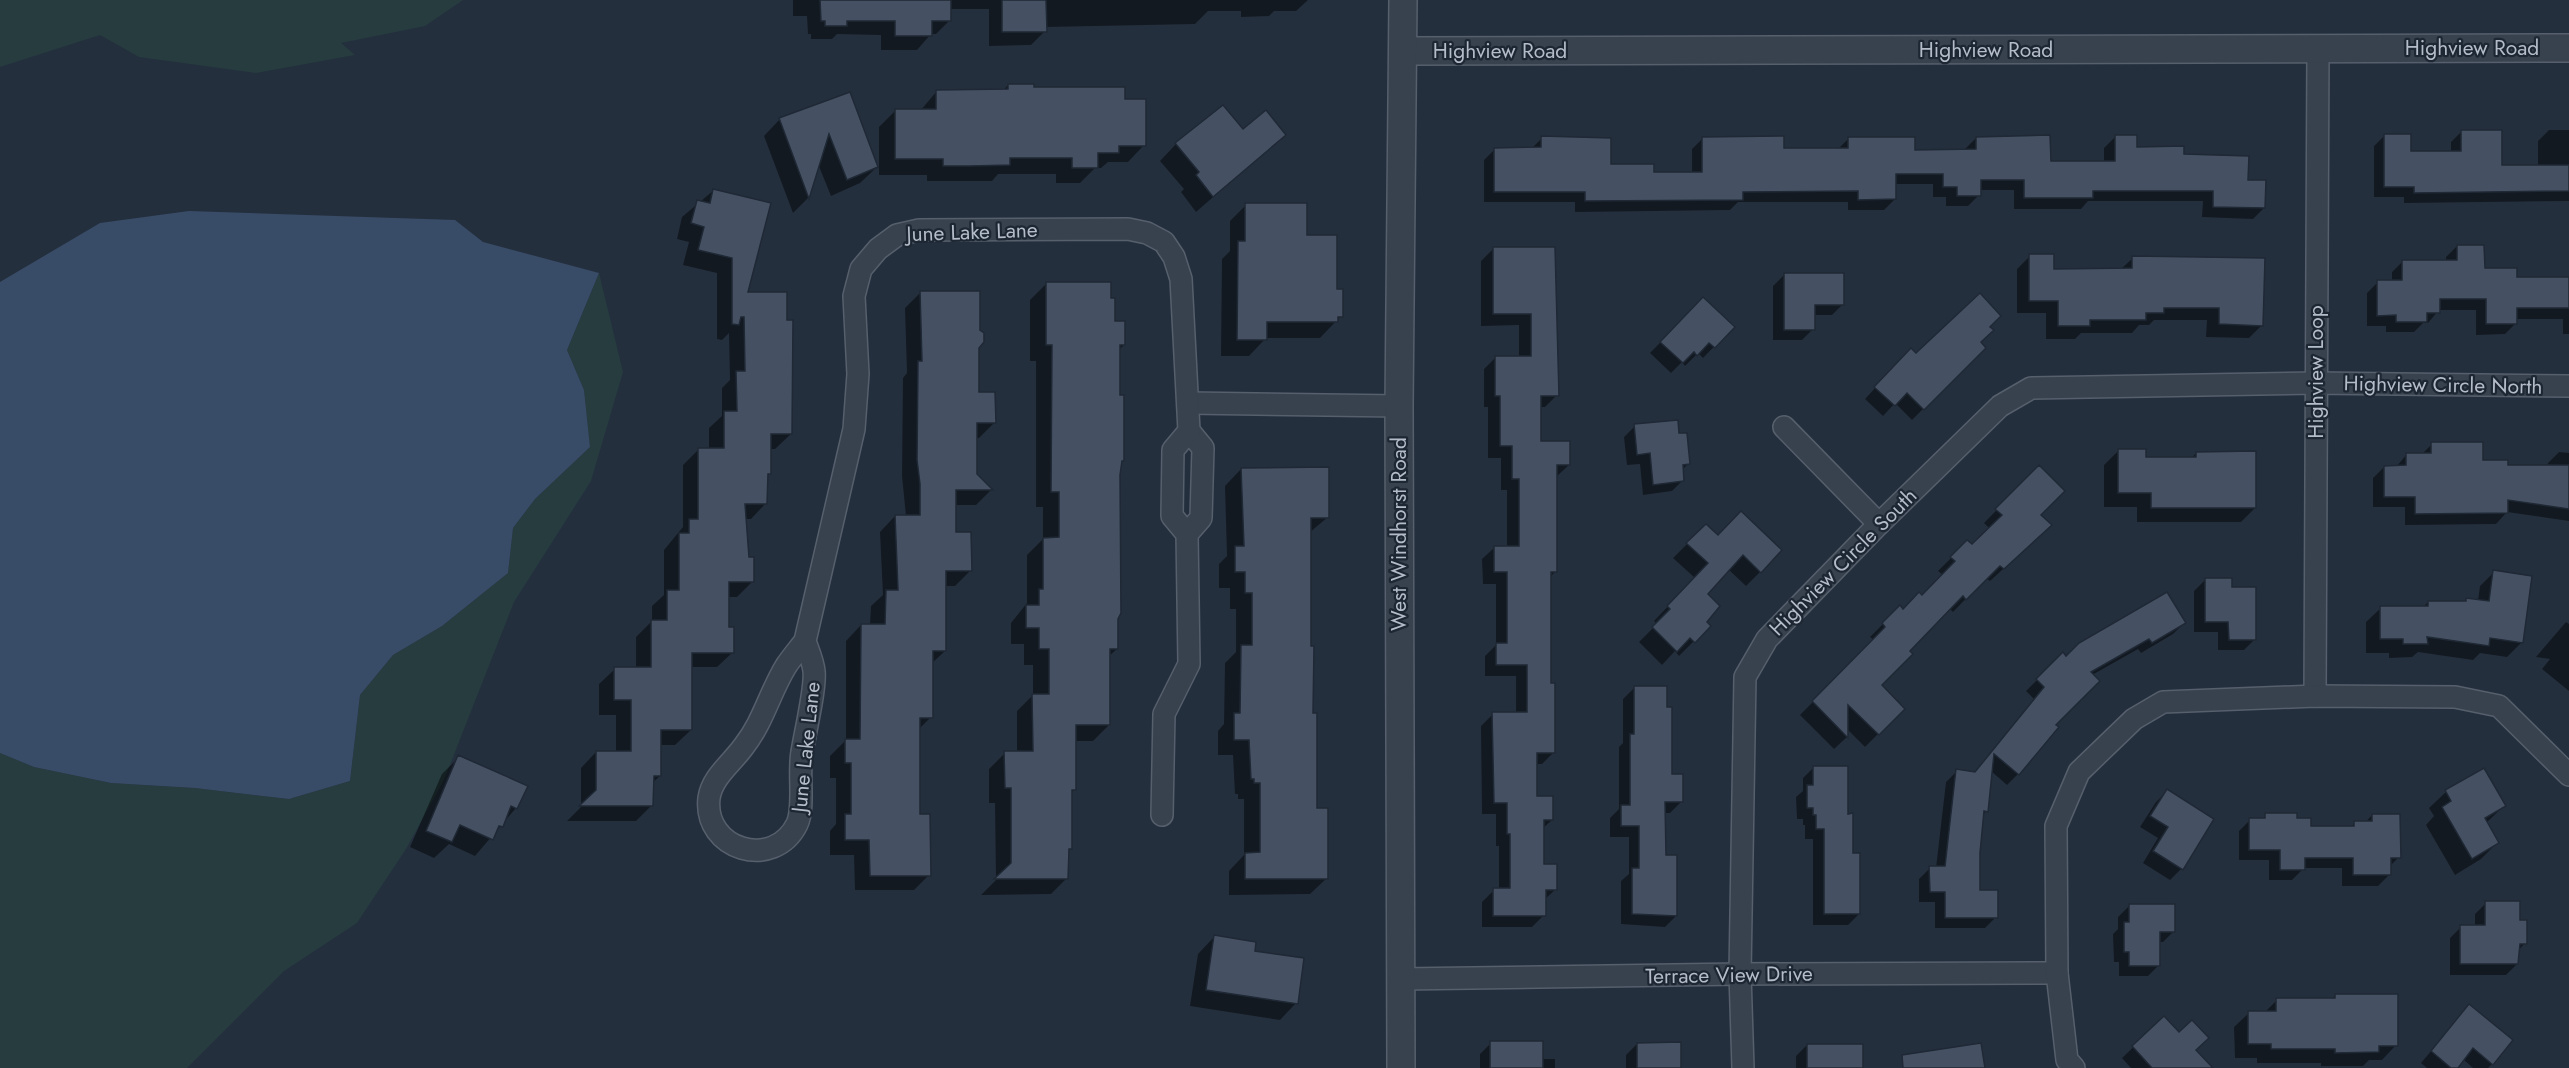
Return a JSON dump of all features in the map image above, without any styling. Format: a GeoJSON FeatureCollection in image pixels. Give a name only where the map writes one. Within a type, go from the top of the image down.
{"type":"FeatureCollection","features":[{"type":"Feature","properties":{"kind":"street","name":"West Windhorst Road"},"geometry":{"type":"LineString","coordinates":[[1401,1068],[1399,406],[1403,0]]}},
{"type":"Feature","properties":{"kind":"street","name":"Highview Loop"},"geometry":{"type":"LineString","coordinates":[[2315,696],[2318,48]]}},
{"type":"Feature","properties":{"kind":"street","name":"Highview Road"},"geometry":{"type":"LineString","coordinates":[[1403,51],[2569,48]]}},
{"type":"Feature","properties":{"kind":"street","name":"June Lake Lane"},"geometry":{"type":"LineString","coordinates":[[806,641],[815,672],[801,756],[799,792],[801,807],[797,823],[789,836],[776,846],[761,851],[733,846],[721,837],[713,825],[709,811],[709,796],[714,783],[759,726],[786,666],[806,641],[854,429],[858,374],[854,296],[861,269],[878,249],[897,235],[920,230],[1128,229],[1148,233],[1164,242],[1174,257],[1181,279],[1189,431],[1203,448],[1201,518],[1187,534]]}},
{"type":"Feature","properties":{"kind":"street","name":"Highview Circle North"},"geometry":{"type":"LineString","coordinates":[[2316,383],[2569,387]]}},
{"type":"Feature","properties":{"kind":"street","name":"Highview Circle South"},"geometry":{"type":"LineString","coordinates":[[1743,1068],[1740,974],[1745,677],[1767,639],[1879,524],[2000,406],[2031,388],[2316,383]]}},
{"type":"Feature","properties":{"kind":"street"},"geometry":{"type":"LineString","coordinates":[[1189,403],[1399,406]]}},
{"type":"Feature","properties":{"kind":"street"},"geometry":{"type":"LineString","coordinates":[[1784,427],[1879,524]]}},
{"type":"Feature","properties":{"kind":"street"},"geometry":{"type":"LineString","coordinates":[[1162,815],[1164,714],[1189,664],[1187,534],[1172,516],[1173,450],[1189,431]]}},
{"type":"Feature","properties":{"kind":"street"},"geometry":{"type":"LineString","coordinates":[[2074,1068],[2067,1060],[2057,973],[2056,826],[2079,772],[2134,719],[2163,702],[2315,696],[2456,697],[2499,706],[2569,775]]}},
{"type":"Feature","properties":{"kind":"street","name":"Terrace View Drive"},"geometry":{"type":"LineString","coordinates":[[1401,979],[1740,974],[2057,973]]}},
{"type":"Feature","properties":{"kind":"green space"},"geometry":{"type":"Polygon","coordinates":[[[0,0],[463,0],[425,26],[341,43],[355,55],[256,73],[139,57],[100,35],[0,67],[0,0]]]}},
{"type":"Feature","properties":{"kind":"green space"},"geometry":{"type":"Polygon","coordinates":[[[599,273],[623,372],[591,481],[514,602],[444,780],[406,849],[357,923],[284,971],[187,1068],[0,1068],[0,753],[34,767],[111,783],[195,788],[289,799],[350,781],[360,695],[393,655],[442,626],[508,573],[513,528],[535,499],[590,447],[584,390],[567,350],[599,273]]]}},
{"type":"Feature","properties":{"kind":"water"},"geometry":{"type":"Polygon","coordinates":[[[189,211],[455,220],[483,242],[599,273],[567,350],[584,390],[590,447],[535,499],[513,528],[508,573],[442,626],[393,655],[360,695],[350,781],[289,799],[195,788],[111,783],[34,767],[0,753],[0,282],[100,223],[189,211]]]}},
{"type":"Feature","properties":{"kind":"building"},"geometry":{"type":"Polygon","coordinates":[[[820,0],[951,0],[951,21],[932,21],[932,36],[895,36],[895,21],[847,21],[847,26],[825,26],[825,21],[821,21],[820,0]]]}},
{"type":"Feature","properties":{"kind":"building"},"geometry":{"type":"Polygon","coordinates":[[[1002,0],[1046,0],[1047,32],[1002,32],[1002,0]]]}},
{"type":"Feature","properties":{"kind":"building"},"geometry":{"type":"Polygon","coordinates":[[[1008,84],[1034,84],[1034,87],[1125,87],[1125,99],[1146,99],[1146,146],[1119,146],[1119,153],[1098,153],[1098,168],[1072,168],[1072,158],[1010,158],[1010,165],[970,166],[943,166],[943,159],[895,159],[895,109],[936,109],[936,90],[1008,89],[1008,84]]]}},
{"type":"Feature","properties":{"kind":"building"},"geometry":{"type":"Polygon","coordinates":[[[850,92],[878,167],[847,180],[829,134],[809,199],[779,118],[850,92]]]}},
{"type":"Feature","properties":{"kind":"building"},"geometry":{"type":"Polygon","coordinates":[[[1223,105],[1243,129],[1266,110],[1286,135],[1213,197],[1196,175],[1199,172],[1175,143],[1223,105]]]}},
{"type":"Feature","properties":{"kind":"building"},"geometry":{"type":"Polygon","coordinates":[[[2461,130],[2502,130],[2502,165],[2569,165],[2569,191],[2414,193],[2414,187],[2384,187],[2384,134],[2411,134],[2411,151],[2461,151],[2461,130]]]}},
{"type":"Feature","properties":{"kind":"building"},"geometry":{"type":"Polygon","coordinates":[[[2050,135],[2051,161],[2115,161],[2115,135],[2137,135],[2137,147],[2184,146],[2184,154],[2249,156],[2248,180],[2266,180],[2265,208],[2213,207],[2213,191],[2093,191],[2093,198],[2024,198],[2024,180],[1981,180],[1981,196],[1957,196],[1957,187],[1943,187],[1943,174],[1896,174],[1896,199],[1858,200],[1858,191],[1743,192],[1743,200],[1585,201],[1585,192],[1494,192],[1494,148],[1541,147],[1541,136],[1611,138],[1611,164],[1654,164],[1654,172],[1702,172],[1702,137],[1784,136],[1784,148],[1848,148],[1848,137],[1915,137],[1915,150],[1976,149],[1976,137],[2050,135]]]}},
{"type":"Feature","properties":{"kind":"building"},"geometry":{"type":"Polygon","coordinates":[[[713,189],[771,203],[748,292],[787,292],[787,320],[793,320],[792,434],[771,434],[771,474],[768,474],[767,504],[745,504],[749,557],[754,557],[754,582],[729,582],[729,627],[734,627],[734,653],[692,653],[692,730],[661,730],[661,776],[654,776],[653,806],[579,806],[596,790],[596,751],[631,751],[631,700],[614,700],[614,667],[651,667],[651,620],[667,620],[667,590],[679,590],[679,533],[689,533],[689,519],[698,519],[698,448],[724,448],[724,411],[737,411],[736,371],[745,371],[744,317],[741,317],[739,325],[732,324],[732,258],[698,250],[704,227],[691,223],[697,200],[710,203],[713,189]]]}},
{"type":"Feature","properties":{"kind":"building"},"geometry":{"type":"Polygon","coordinates":[[[1245,203],[1307,203],[1307,235],[1337,235],[1337,289],[1343,289],[1343,317],[1338,317],[1338,322],[1267,322],[1267,340],[1237,340],[1238,241],[1245,241],[1245,203]]]}},
{"type":"Feature","properties":{"kind":"building"},"geometry":{"type":"Polygon","coordinates":[[[2457,245],[2484,245],[2485,268],[2517,268],[2517,277],[2569,277],[2569,308],[2517,308],[2517,324],[2486,324],[2486,299],[2440,299],[2440,313],[2427,313],[2427,322],[2396,322],[2396,315],[2377,316],[2377,280],[2402,280],[2402,260],[2457,260],[2457,245]]]}},
{"type":"Feature","properties":{"kind":"building"},"geometry":{"type":"Polygon","coordinates":[[[1493,247],[1555,247],[1559,396],[1541,396],[1541,441],[1570,441],[1570,465],[1557,465],[1557,572],[1551,572],[1551,683],[1555,683],[1555,753],[1537,753],[1537,796],[1553,796],[1553,820],[1544,820],[1544,864],[1557,864],[1557,890],[1546,890],[1546,916],[1493,916],[1493,888],[1510,888],[1510,834],[1507,834],[1507,803],[1494,803],[1492,712],[1527,712],[1527,665],[1496,665],[1496,643],[1507,643],[1507,572],[1494,572],[1494,546],[1519,546],[1519,479],[1512,479],[1512,446],[1500,446],[1500,396],[1495,396],[1495,356],[1531,356],[1531,314],[1493,314],[1493,247]]]}},
{"type":"Feature","properties":{"kind":"building"},"geometry":{"type":"Polygon","coordinates":[[[2029,254],[2054,254],[2054,269],[2132,268],[2132,256],[2265,258],[2263,326],[2219,324],[2219,308],[2164,308],[2164,313],[2146,313],[2146,320],[2090,320],[2090,326],[2058,326],[2058,301],[2029,301],[2029,254]]]}},
{"type":"Feature","properties":{"kind":"building"},"geometry":{"type":"Polygon","coordinates":[[[1784,273],[1844,273],[1844,305],[1815,305],[1815,330],[1784,330],[1784,273]]]}},
{"type":"Feature","properties":{"kind":"building"},"geometry":{"type":"Polygon","coordinates":[[[1046,282],[1111,282],[1111,298],[1115,298],[1115,321],[1125,321],[1125,345],[1120,345],[1120,395],[1124,395],[1124,461],[1122,461],[1120,475],[1121,613],[1118,619],[1118,649],[1110,649],[1110,725],[1076,725],[1076,790],[1072,790],[1072,849],[1069,849],[1068,879],[994,879],[1011,863],[1011,788],[1005,788],[1004,751],[1033,751],[1032,694],[1049,694],[1049,649],[1039,649],[1039,628],[1026,628],[1026,605],[1039,605],[1039,589],[1043,589],[1043,538],[1059,537],[1059,492],[1051,492],[1052,345],[1046,345],[1046,282]]]}},
{"type":"Feature","properties":{"kind":"building"},"geometry":{"type":"Polygon","coordinates":[[[920,291],[980,291],[980,330],[984,333],[984,342],[979,348],[979,392],[995,392],[996,423],[977,423],[977,474],[993,490],[956,490],[956,532],[971,532],[972,571],[946,571],[946,651],[933,651],[933,718],[920,718],[920,814],[930,814],[931,876],[870,876],[869,840],[845,840],[845,814],[851,814],[851,763],[845,763],[845,739],[860,739],[861,624],[885,624],[886,590],[898,590],[895,515],[920,515],[917,460],[918,361],[922,361],[920,291]]]}},
{"type":"Feature","properties":{"kind":"building"},"geometry":{"type":"Polygon","coordinates":[[[1980,293],[2001,316],[1990,327],[1994,330],[1981,342],[1986,348],[1924,410],[1907,393],[1895,406],[1874,387],[1911,348],[1916,353],[1980,293]]]}},
{"type":"Feature","properties":{"kind":"building"},"geometry":{"type":"Polygon","coordinates":[[[1703,297],[1735,327],[1715,348],[1709,343],[1697,356],[1694,352],[1683,363],[1660,342],[1703,297]]]}},
{"type":"Feature","properties":{"kind":"building"},"geometry":{"type":"Polygon","coordinates":[[[1678,420],[1679,433],[1687,433],[1690,464],[1683,465],[1684,481],[1653,485],[1650,453],[1637,455],[1634,424],[1678,420]]]}},
{"type":"Feature","properties":{"kind":"building"},"geometry":{"type":"Polygon","coordinates":[[[2431,442],[2483,442],[2483,460],[2508,460],[2508,465],[2569,465],[2569,509],[2508,500],[2508,513],[2415,514],[2415,497],[2384,497],[2384,466],[2406,465],[2406,453],[2431,453],[2431,442]]]}},
{"type":"Feature","properties":{"kind":"building"},"geometry":{"type":"Polygon","coordinates":[[[2118,449],[2146,449],[2146,457],[2196,457],[2196,452],[2256,451],[2256,508],[2151,508],[2151,493],[2118,493],[2118,449]]]}},
{"type":"Feature","properties":{"kind":"building"},"geometry":{"type":"Polygon","coordinates":[[[2039,465],[2065,491],[2041,515],[2052,525],[2004,569],[2000,566],[1966,600],[1963,596],[1910,651],[1913,654],[1882,685],[1905,709],[1879,735],[1848,705],[1848,738],[1812,701],[1885,627],[1882,623],[1900,605],[1903,609],[1919,592],[1922,595],[1955,561],[1950,557],[1967,540],[1972,544],[2002,515],[1995,509],[2039,465]]]}},
{"type":"Feature","properties":{"kind":"building"},"geometry":{"type":"Polygon","coordinates":[[[1329,467],[1329,518],[1311,518],[1311,646],[1314,646],[1313,713],[1317,713],[1317,808],[1328,808],[1328,879],[1245,879],[1245,853],[1260,852],[1260,783],[1254,783],[1254,779],[1251,779],[1249,740],[1234,740],[1234,713],[1240,713],[1241,645],[1252,645],[1252,593],[1245,593],[1245,572],[1235,572],[1235,546],[1244,546],[1241,468],[1329,467]]]}},
{"type":"Feature","properties":{"kind":"building"},"geometry":{"type":"Polygon","coordinates":[[[1741,511],[1782,550],[1761,573],[1743,555],[1708,594],[1720,606],[1707,622],[1711,626],[1695,643],[1690,638],[1677,652],[1652,627],[1670,609],[1667,606],[1708,563],[1686,543],[1706,524],[1718,535],[1741,511]]]}},
{"type":"Feature","properties":{"kind":"building"},"geometry":{"type":"Polygon","coordinates":[[[2493,570],[2532,576],[2523,643],[2490,638],[2489,646],[2427,637],[2428,644],[2403,644],[2403,639],[2380,639],[2380,606],[2428,606],[2428,601],[2466,601],[2466,598],[2489,601],[2493,570]]]}},
{"type":"Feature","properties":{"kind":"building"},"geometry":{"type":"Polygon","coordinates":[[[2205,578],[2232,578],[2232,587],[2256,587],[2256,640],[2229,640],[2228,622],[2205,622],[2205,578]]]}},
{"type":"Feature","properties":{"kind":"building"},"geometry":{"type":"Polygon","coordinates":[[[2167,592],[2186,623],[2152,643],[2149,639],[2091,672],[2100,681],[2056,725],[2059,727],[2019,775],[1994,754],[1988,812],[1984,811],[1980,853],[1980,890],[1998,890],[1998,918],[1945,918],[1945,892],[1930,892],[1929,866],[1945,866],[1956,769],[1975,772],[2044,687],[2036,679],[2063,652],[2066,656],[2079,643],[2167,592]]]}},
{"type":"Feature","properties":{"kind":"building"},"geometry":{"type":"Polygon","coordinates":[[[1634,686],[1667,686],[1667,707],[1672,707],[1672,774],[1683,774],[1683,802],[1665,802],[1666,855],[1677,855],[1677,916],[1632,914],[1632,868],[1639,868],[1639,826],[1621,826],[1621,805],[1630,805],[1630,734],[1634,734],[1634,686]]]}},
{"type":"Feature","properties":{"kind":"building"},"geometry":{"type":"Polygon","coordinates":[[[458,755],[528,786],[517,809],[511,806],[503,827],[499,826],[493,840],[460,825],[452,842],[426,831],[458,755]]]}},
{"type":"Feature","properties":{"kind":"building"},"geometry":{"type":"Polygon","coordinates":[[[1813,766],[1848,766],[1848,814],[1853,813],[1853,853],[1860,853],[1860,914],[1824,914],[1824,829],[1816,829],[1816,815],[1813,815],[1813,808],[1807,808],[1807,785],[1813,785],[1813,766]]]}},
{"type":"Feature","properties":{"kind":"building"},"geometry":{"type":"Polygon","coordinates":[[[2484,768],[2506,806],[2485,818],[2499,843],[2472,859],[2442,807],[2451,801],[2445,790],[2484,768]]]}},
{"type":"Feature","properties":{"kind":"building"},"geometry":{"type":"Polygon","coordinates":[[[2167,789],[2214,819],[2183,870],[2153,851],[2168,827],[2150,816],[2167,789]]]}},
{"type":"Feature","properties":{"kind":"building"},"geometry":{"type":"Polygon","coordinates":[[[2265,813],[2297,813],[2297,818],[2311,818],[2311,826],[2354,826],[2354,821],[2372,821],[2372,814],[2400,814],[2401,858],[2391,858],[2391,875],[2353,875],[2353,858],[2305,858],[2305,870],[2280,870],[2280,850],[2249,850],[2249,818],[2265,818],[2265,813]]]}},
{"type":"Feature","properties":{"kind":"building"},"geometry":{"type":"Polygon","coordinates":[[[2485,901],[2520,901],[2520,920],[2527,920],[2527,944],[2520,944],[2518,964],[2460,964],[2460,925],[2485,925],[2485,901]]]}},
{"type":"Feature","properties":{"kind":"building"},"geometry":{"type":"Polygon","coordinates":[[[2129,904],[2175,904],[2175,932],[2160,932],[2160,966],[2129,966],[2129,952],[2124,952],[2124,922],[2129,922],[2129,904]]]}},
{"type":"Feature","properties":{"kind":"building"},"geometry":{"type":"Polygon","coordinates":[[[1214,935],[1256,942],[1255,951],[1304,958],[1298,1004],[1206,990],[1214,935]]]}},
{"type":"Feature","properties":{"kind":"building"},"geometry":{"type":"Polygon","coordinates":[[[2335,994],[2398,994],[2398,1046],[2379,1046],[2379,1052],[2335,1053],[2335,1049],[2271,1049],[2271,1044],[2248,1044],[2248,1011],[2276,1011],[2276,998],[2335,998],[2335,994]]]}},
{"type":"Feature","properties":{"kind":"building"},"geometry":{"type":"Polygon","coordinates":[[[2469,1004],[2513,1040],[2493,1065],[2473,1048],[2458,1068],[2451,1068],[2431,1051],[2469,1004]]]}},
{"type":"Feature","properties":{"kind":"building"},"geometry":{"type":"Polygon","coordinates":[[[2164,1016],[2179,1032],[2192,1020],[2209,1038],[2196,1050],[2213,1068],[2152,1068],[2132,1046],[2164,1016]]]}},
{"type":"Feature","properties":{"kind":"building"},"geometry":{"type":"Polygon","coordinates":[[[1490,1041],[1543,1041],[1543,1068],[1490,1068],[1490,1041]]]}},
{"type":"Feature","properties":{"kind":"building"},"geometry":{"type":"Polygon","coordinates":[[[1681,1042],[1681,1068],[1637,1068],[1637,1043],[1681,1042]]]}},
{"type":"Feature","properties":{"kind":"building"},"geometry":{"type":"Polygon","coordinates":[[[1981,1043],[1985,1068],[1903,1068],[1902,1055],[1981,1043]]]}},
{"type":"Feature","properties":{"kind":"building"},"geometry":{"type":"Polygon","coordinates":[[[1807,1044],[1863,1044],[1863,1068],[1807,1068],[1807,1044]]]}}]}
